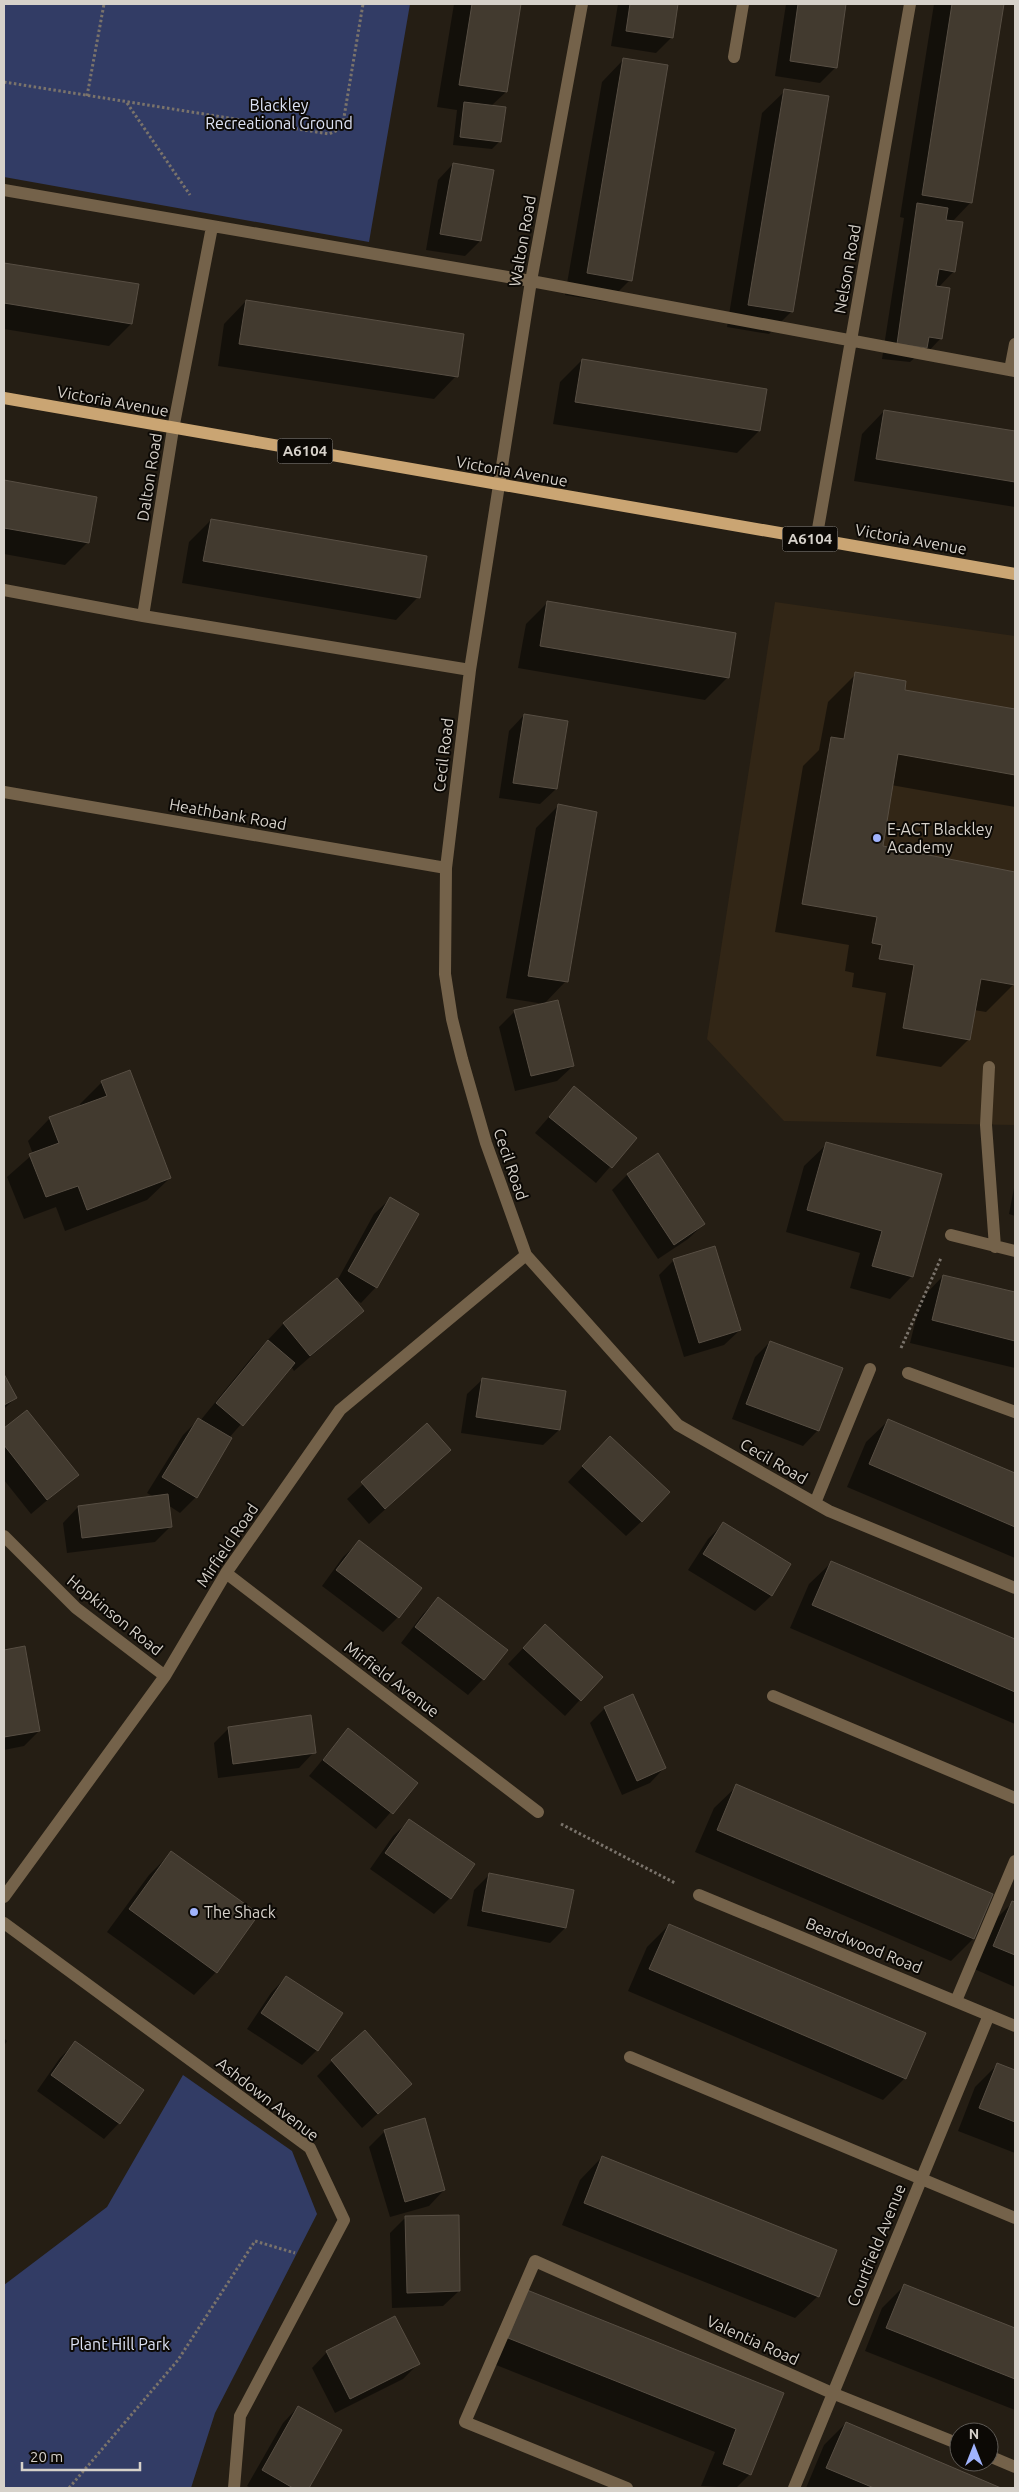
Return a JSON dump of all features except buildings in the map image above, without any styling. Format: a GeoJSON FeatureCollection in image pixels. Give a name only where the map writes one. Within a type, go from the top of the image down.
{"type":"FeatureCollection","features":[{"type":"Feature","properties":{"kind":"main road","name":"Victoria Avenue"},"geometry":{"type":"LineString","coordinates":[[4,398],[173,429],[1015,574]]}},
{"type":"Feature","properties":{"kind":"street","name":"Walton Road"},"geometry":{"type":"LineString","coordinates":[[499,485],[531,281],[582,4]]}},
{"type":"Feature","properties":{"kind":"street"},"geometry":{"type":"LineString","coordinates":[[734,57],[743,4]]}},
{"type":"Feature","properties":{"kind":"street","name":"Nelson Road"},"geometry":{"type":"LineString","coordinates":[[816,540],[910,4]]}},
{"type":"Feature","properties":{"kind":"street"},"geometry":{"type":"LineString","coordinates":[[4,190],[531,281],[1013,370],[1015,344]]}},
{"type":"Feature","properties":{"kind":"street","name":"Dalton Road"},"geometry":{"type":"LineString","coordinates":[[143,616],[173,429],[212,226]]}},
{"type":"Feature","properties":{"kind":"street","name":"Cecil Road"},"geometry":{"type":"LineString","coordinates":[[499,485],[470,670],[446,868],[446,974],[452,1019],[486,1143],[526,1255],[678,1424],[828,1511],[1015,1588]]}},
{"type":"Feature","properties":{"kind":"street"},"geometry":{"type":"LineString","coordinates":[[4,590],[143,616],[470,670]]}},
{"type":"Feature","properties":{"kind":"street","name":"Heathbank Road"},"geometry":{"type":"LineString","coordinates":[[4,792],[446,868]]}},
{"type":"Feature","properties":{"kind":"street"},"geometry":{"type":"LineString","coordinates":[[989,1067],[986,1124],[995,1247]]}},
{"type":"Feature","properties":{"kind":"street"},"geometry":{"type":"LineString","coordinates":[[951,1235],[1015,1251]]}},
{"type":"Feature","properties":{"kind":"street","name":"Mirfield Road"},"geometry":{"type":"LineString","coordinates":[[4,1897],[165,1676],[226,1573],[340,1410],[526,1255]]}},
{"type":"Feature","properties":{"kind":"street"},"geometry":{"type":"LineString","coordinates":[[815,1503],[870,1369]]}},
{"type":"Feature","properties":{"kind":"street"},"geometry":{"type":"LineString","coordinates":[[908,1373],[1015,1412]]}},
{"type":"Feature","properties":{"kind":"street","name":"Hopkinson Road"},"geometry":{"type":"LineString","coordinates":[[4,1536],[76,1608],[165,1676]]}},
{"type":"Feature","properties":{"kind":"street","name":"Mirfield Avenue"},"geometry":{"type":"LineString","coordinates":[[226,1573],[538,1812]]}},
{"type":"Feature","properties":{"kind":"street"},"geometry":{"type":"LineString","coordinates":[[773,1696],[1015,1798]]}},
{"type":"Feature","properties":{"kind":"street"},"geometry":{"type":"LineString","coordinates":[[956,2001],[1015,1861]]}},
{"type":"Feature","properties":{"kind":"street","name":"Beardwood Road"},"geometry":{"type":"LineString","coordinates":[[699,1895],[1015,2026]]}},
{"type":"Feature","properties":{"kind":"street","name":"Ashdown Avenue"},"geometry":{"type":"LineString","coordinates":[[4,1923],[310,2148],[344,2220],[240,2416],[234,2488]]}},
{"type":"Feature","properties":{"kind":"street","name":"Courtfield Avenue"},"geometry":{"type":"LineString","coordinates":[[794,2488],[989,2015]]}},
{"type":"Feature","properties":{"kind":"street"},"geometry":{"type":"LineString","coordinates":[[630,2057],[1015,2218]]}},
{"type":"Feature","properties":{"kind":"street","name":"Valentia Road"},"geometry":{"type":"LineString","coordinates":[[627,2488],[465,2422],[535,2261],[832,2393],[949,2440]]}},
{"type":"Feature","properties":{"kind":"street"},"geometry":{"type":"LineString","coordinates":[[999,2460],[1015,2467]]}},
{"type":"Feature","properties":{"kind":"path"},"geometry":{"type":"LineString","coordinates":[[87,96],[104,4]]}},
{"type":"Feature","properties":{"kind":"path"},"geometry":{"type":"LineString","coordinates":[[4,82],[329,134],[338,130],[343,123],[363,4]]}},
{"type":"Feature","properties":{"kind":"path"},"geometry":{"type":"LineString","coordinates":[[126,103],[212,226]]}},
{"type":"Feature","properties":{"kind":"path"},"geometry":{"type":"LineString","coordinates":[[538,1812],[699,1895]]}},
{"type":"Feature","properties":{"kind":"path"},"geometry":{"type":"LineString","coordinates":[[69,2488],[178,2360],[255,2241],[322,2261]]}},
{"type":"Feature","properties":{"kind":"shaded area","name":"E-ACT Blackley Academy"},"geometry":{"type":"Polygon","coordinates":[[[775,602],[1015,636],[1015,1125],[784,1121],[707,1039],[775,602]]]}},
{"type":"Feature","properties":{"kind":"green space","name":"Blackley Recreational Ground"},"geometry":{"type":"Polygon","coordinates":[[[4,4],[410,4],[369,242],[4,177],[4,4]]]}},
{"type":"Feature","properties":{"kind":"green space","name":"Plant Hill Park"},"geometry":{"type":"Polygon","coordinates":[[[183,2075],[292,2151],[317,2214],[215,2413],[191,2488],[4,2488],[4,2285],[107,2207],[183,2075]]]}},
{"type":"Feature","properties":{"kind":"place","name":"E-ACT Blackley Academy"},"geometry":{"type":"Point","coordinates":[877,838]}},
{"type":"Feature","properties":{"kind":"place","name":"The Shack"},"geometry":{"type":"Point","coordinates":[194,1912]}}]}
